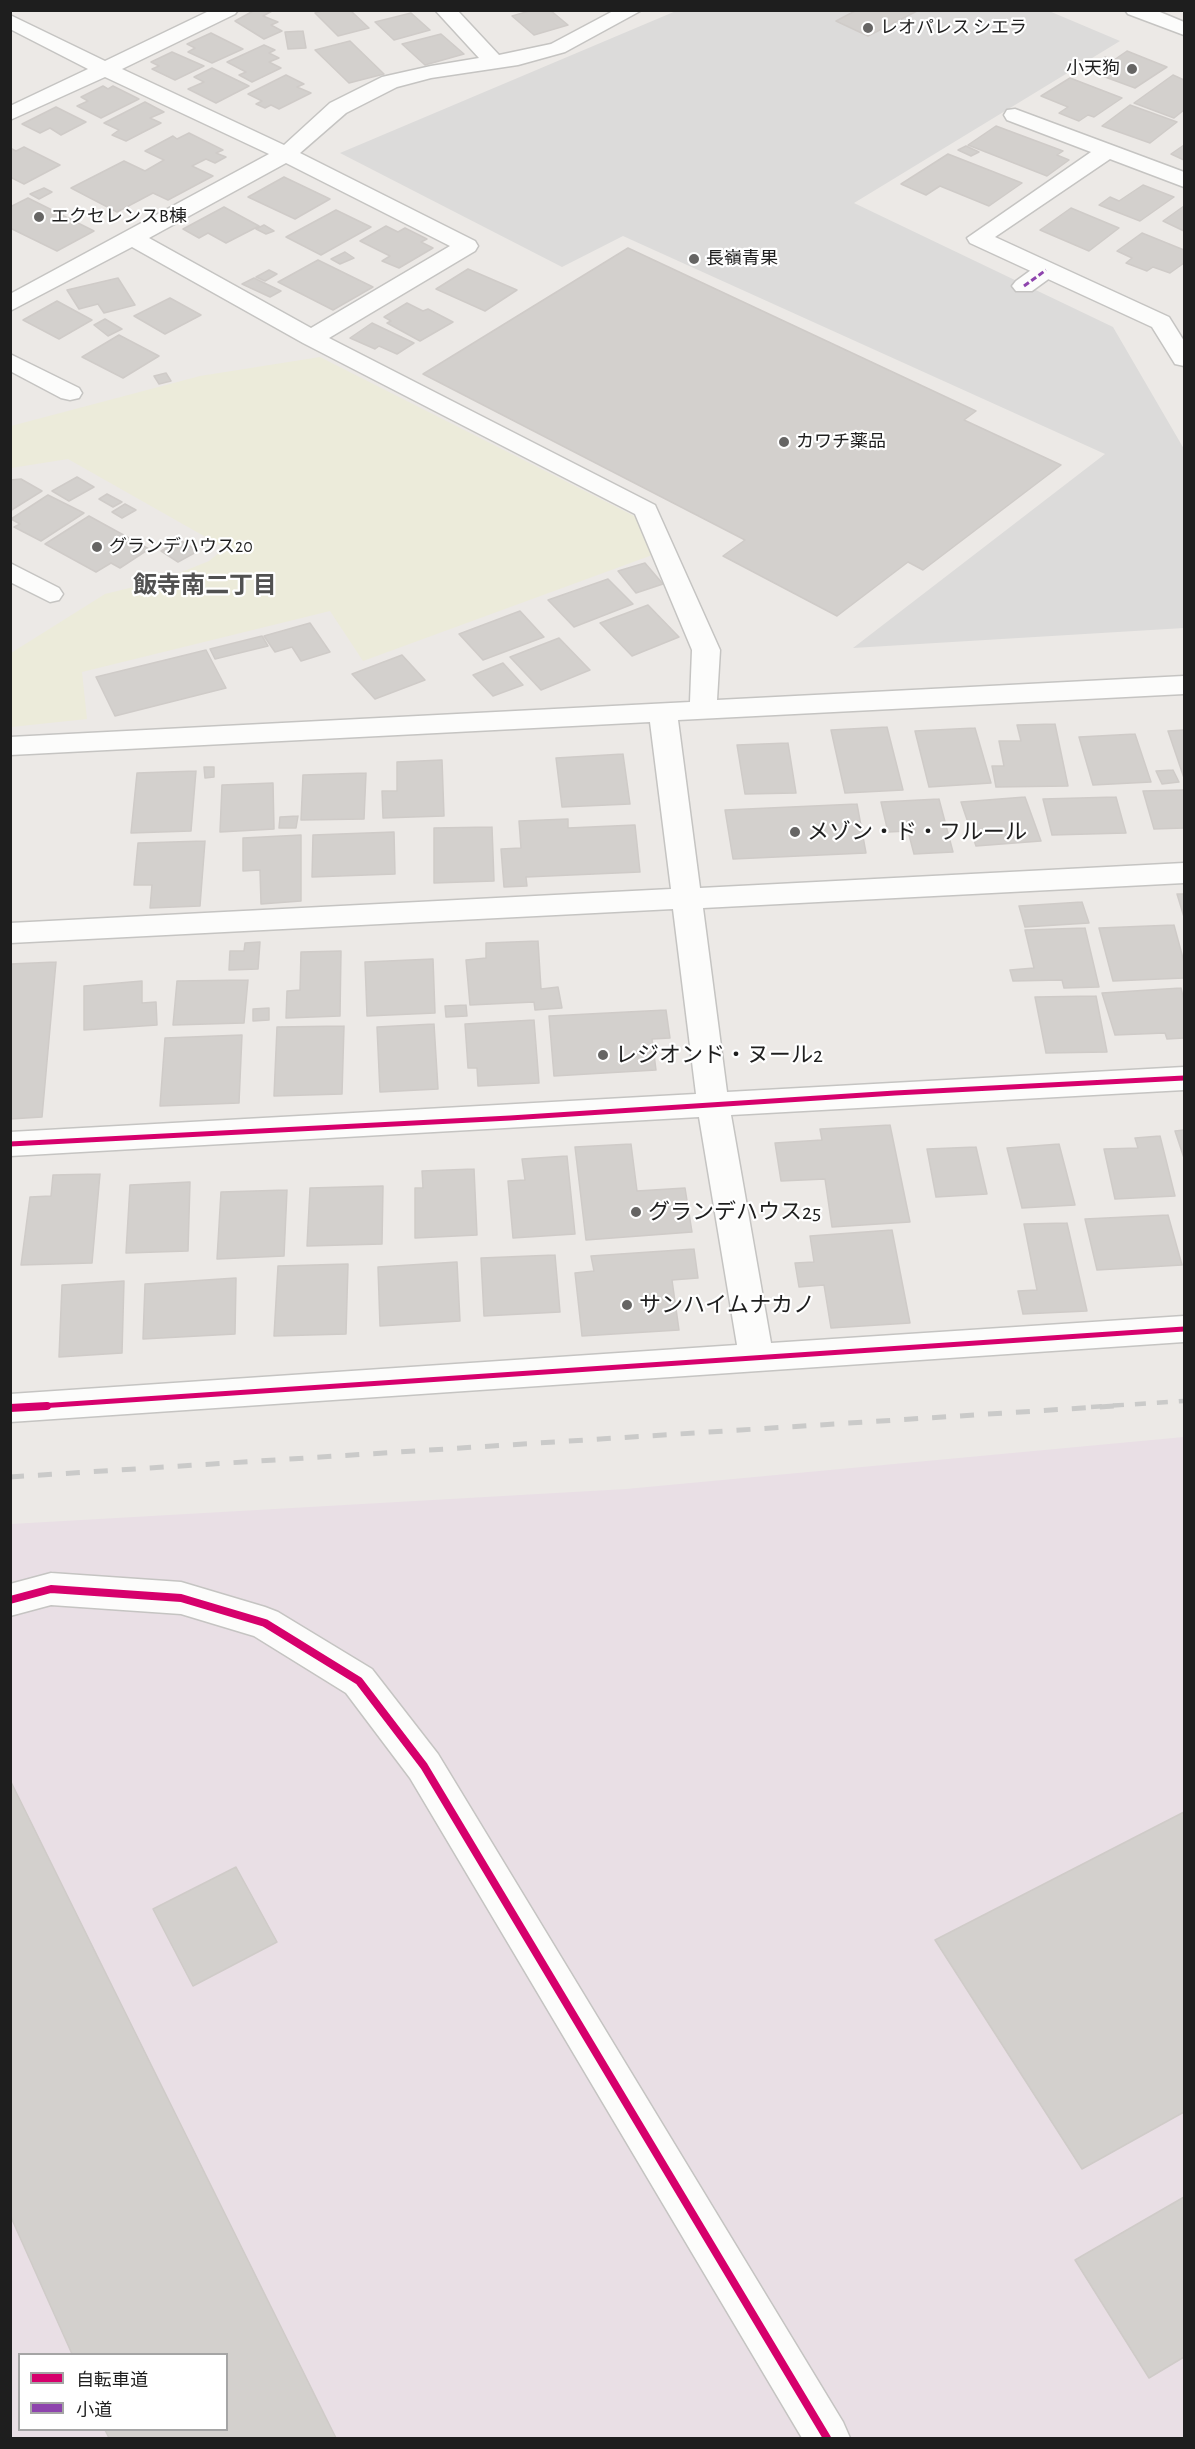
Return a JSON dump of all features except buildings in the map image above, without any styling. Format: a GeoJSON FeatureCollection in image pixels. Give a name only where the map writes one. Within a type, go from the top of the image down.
{"type":"FeatureCollection","features":[{"type":"Feature","properties":{"kind":"street"},"geometry":{"type":"LineString","coordinates":[[10,114],[228,10]]}},
{"type":"Feature","properties":{"kind":"street"},"geometry":{"type":"LineString","coordinates":[[445,10],[494,63]]}},
{"type":"Feature","properties":{"kind":"street"},"geometry":{"type":"LineString","coordinates":[[10,304],[286,154],[338,108],[361,95],[390,82],[431,72],[494,63],[558,48],[632,10]]}},
{"type":"Feature","properties":{"kind":"street"},"geometry":{"type":"LineString","coordinates":[[1135,10],[1185,29]]}},
{"type":"Feature","properties":{"kind":"street"},"geometry":{"type":"LineString","coordinates":[[10,21],[103,68],[286,154],[467,246],[311,338]]}},
{"type":"Feature","properties":{"kind":"street"},"geometry":{"type":"LineString","coordinates":[[1015,115],[1185,180]]}},
{"type":"Feature","properties":{"kind":"street"},"geometry":{"type":"LineString","coordinates":[[1107,151],[978,238],[1046,270],[1169,316],[1185,359]]}},
{"type":"Feature","properties":{"kind":"street"},"geometry":{"type":"LineString","coordinates":[[132,238],[311,338],[646,510],[706,650],[703,711]]}},
{"type":"Feature","properties":{"kind":"street"},"geometry":{"type":"LineString","coordinates":[[1024,286],[1046,270]]}},
{"type":"Feature","properties":{"kind":"street"},"geometry":{"type":"LineString","coordinates":[[10,361],[70,393]]}},
{"type":"Feature","properties":{"kind":"street"},"geometry":{"type":"LineString","coordinates":[[10,571],[50,594]]}},
{"type":"Feature","properties":{"kind":"street"},"geometry":{"type":"LineString","coordinates":[[10,746],[1185,685]]}},
{"type":"Feature","properties":{"kind":"street"},"geometry":{"type":"LineString","coordinates":[[663,713],[712,1105],[756,1358]]}},
{"type":"Feature","properties":{"kind":"street"},"geometry":{"type":"LineString","coordinates":[[10,933],[1185,873]]}},
{"type":"Feature","properties":{"kind":"street"},"geometry":{"type":"LineString","coordinates":[[10,1144],[1185,1078]]}},
{"type":"Feature","properties":{"kind":"street"},"geometry":{"type":"LineString","coordinates":[[10,1408],[1185,1329]]}},
{"type":"Feature","properties":{"kind":"street"},"geometry":{"type":"LineString","coordinates":[[10,1600],[51,1589],[181,1598],[265,1623],[359,1681],[424,1766],[827,2439]]}},
{"type":"Feature","properties":{"kind":"shaded area"},"geometry":{"type":"Polygon","coordinates":[[[676,11],[1049,11],[1120,41],[854,203],[1113,327],[1184,449],[1184,628],[853,648],[1105,454],[623,236],[562,267],[340,153],[676,11]]]}},
{"type":"Feature","properties":{"kind":"shaded area"},"geometry":{"type":"Polygon","coordinates":[[[1184,1437],[1184,2438],[11,2438],[11,1524],[626,1489],[1184,1437]]]}},
{"type":"Feature","properties":{"kind":"green space"},"geometry":{"type":"Polygon","coordinates":[[[320,357],[642,520],[655,554],[363,661],[330,611],[82,672],[87,719],[11,727],[11,653],[105,594],[162,580],[209,561],[225,548],[68,459],[11,468],[11,426],[200,376],[320,357]]]}},
{"type":"Feature","properties":{"kind":"railway"},"geometry":{"type":"LineString","coordinates":[[1091,1407],[1184,1401]]}},
{"type":"Feature","properties":{"kind":"railway"},"geometry":{"type":"LineString","coordinates":[[10,1477],[1114,1406]]}},
{"type":"Feature","properties":{"kind":"marked path"},"geometry":{"type":"LineString","coordinates":[[1024,286],[1046,270]]}},
{"type":"Feature","properties":{"kind":"cycle path"},"geometry":{"type":"LineString","coordinates":[[10,1144],[510,1118],[895,1093],[1184,1078]]}},
{"type":"Feature","properties":{"kind":"cycle path"},"geometry":{"type":"LineString","coordinates":[[10,1408],[1184,1329]]}},
{"type":"Feature","properties":{"kind":"cycle path"},"geometry":{"type":"LineString","coordinates":[[10,1600],[51,1589],[181,1598],[265,1623],[359,1681],[424,1766],[827,2438]]}},
{"type":"Feature","properties":{"kind":"place","name":"レオパレス シエラ"},"geometry":{"type":"Point","coordinates":[868,28]}},
{"type":"Feature","properties":{"kind":"place","name":"小天狗"},"geometry":{"type":"Point","coordinates":[1132,69]}},
{"type":"Feature","properties":{"kind":"place","name":"エクセレンスB棟"},"geometry":{"type":"Point","coordinates":[39,217]}},
{"type":"Feature","properties":{"kind":"place","name":"長嶺青果"},"geometry":{"type":"Point","coordinates":[694,259]}},
{"type":"Feature","properties":{"kind":"place","name":"カワチ薬品"},"geometry":{"type":"Point","coordinates":[784,442]}},
{"type":"Feature","properties":{"kind":"place","name":"グランデハウス20"},"geometry":{"type":"Point","coordinates":[97,547]}},
{"type":"Feature","properties":{"kind":"place","name":"メゾン・ド・フルール"},"geometry":{"type":"Point","coordinates":[795,832]}},
{"type":"Feature","properties":{"kind":"place","name":"レジオンド・ヌール2"},"geometry":{"type":"Point","coordinates":[603,1055]}},
{"type":"Feature","properties":{"kind":"place","name":"グランデハウス25"},"geometry":{"type":"Point","coordinates":[636,1212]}},
{"type":"Feature","properties":{"kind":"place","name":"サンハイムナカノ"},"geometry":{"type":"Point","coordinates":[627,1305]}},
{"type":"Feature","properties":{"kind":"district","name":"飯寺南二丁目"},"geometry":{"type":"Point","coordinates":[205,586]}}]}
